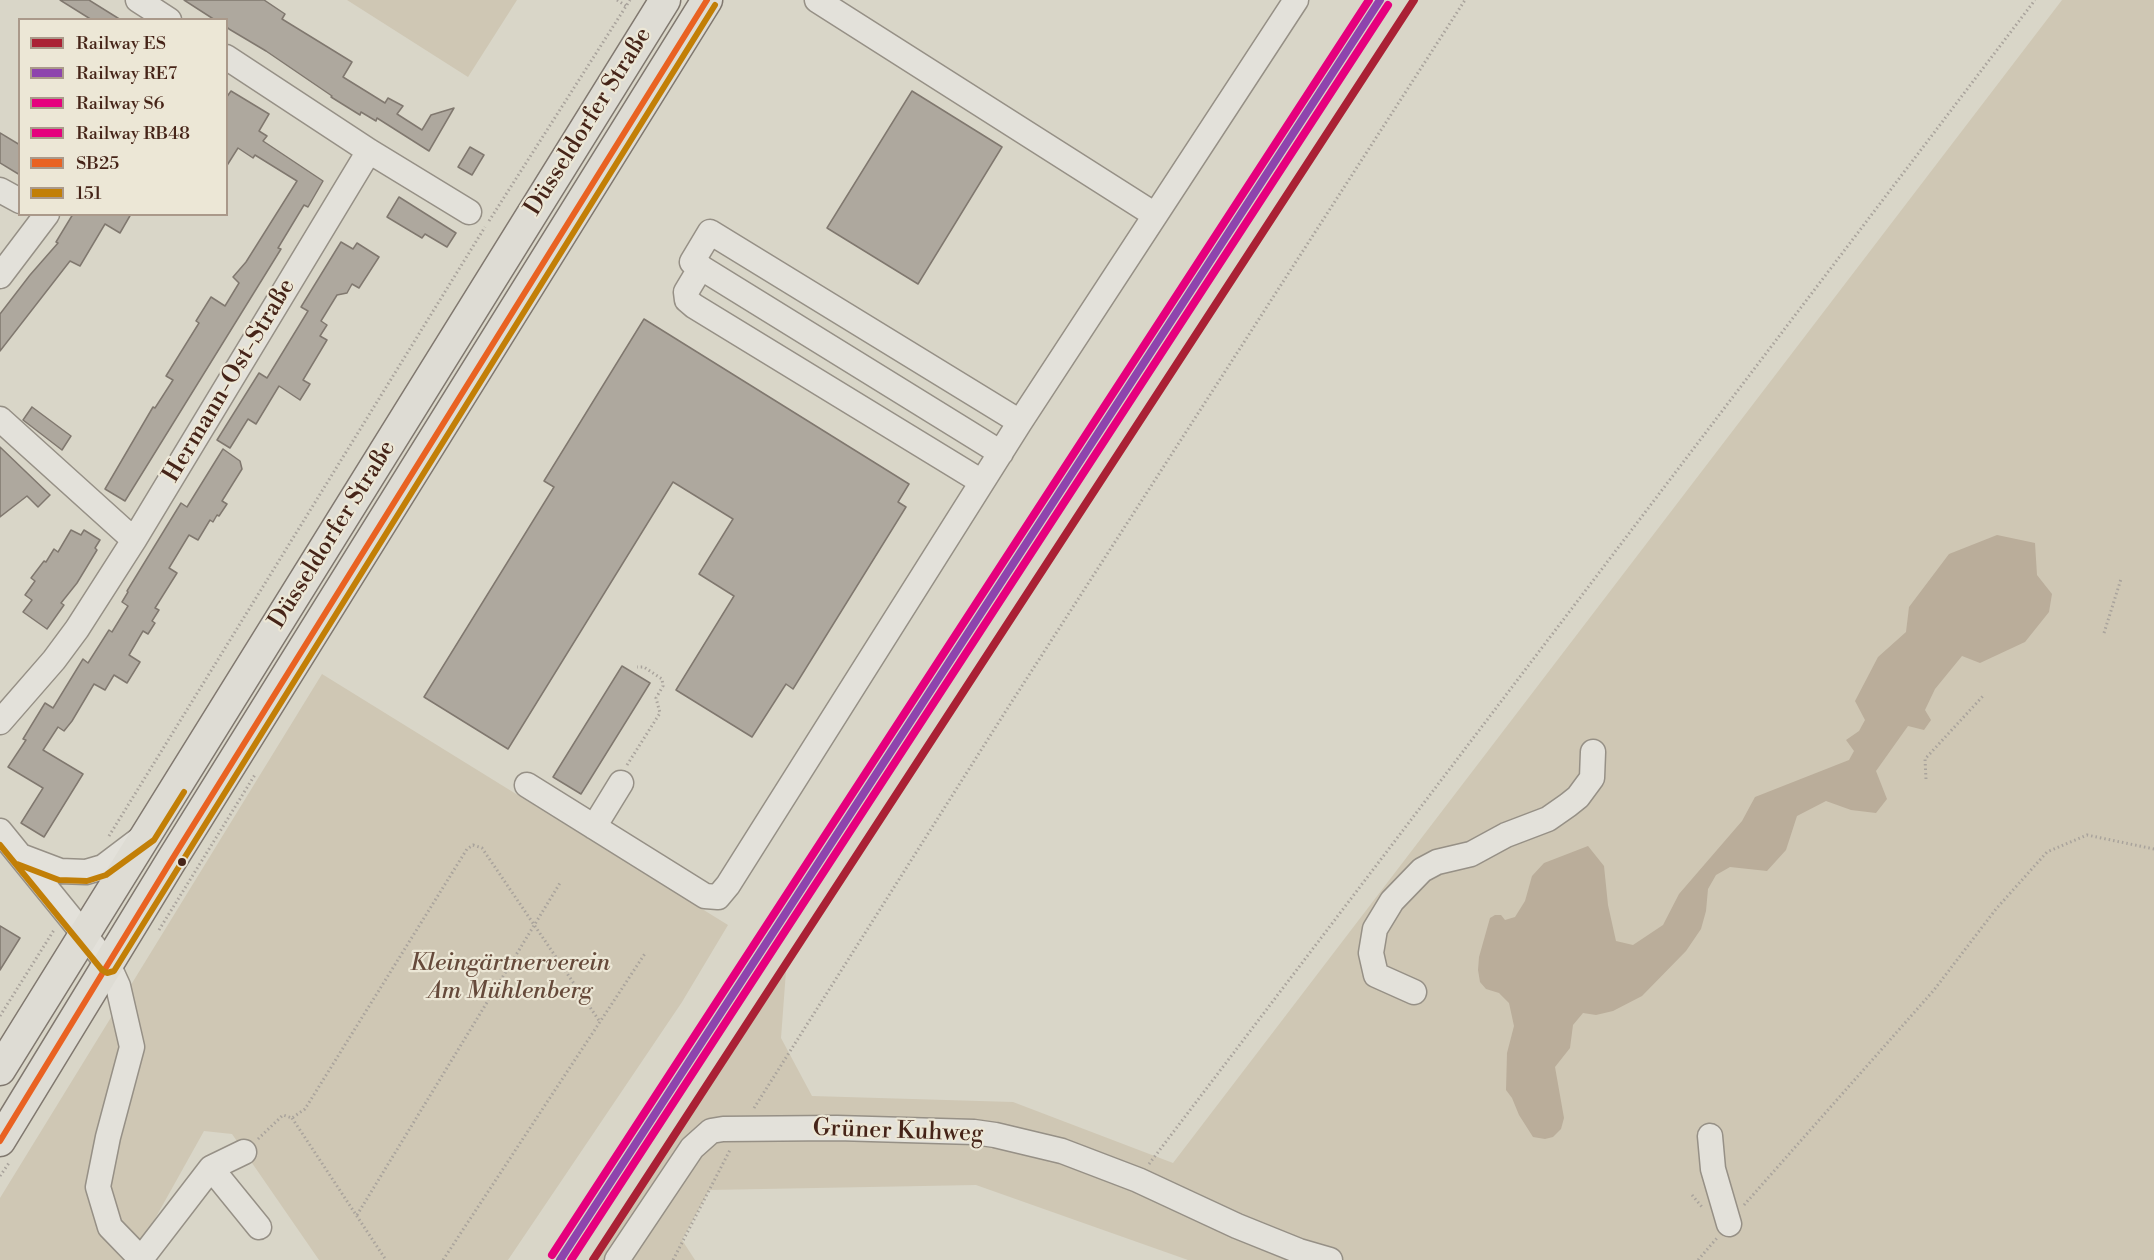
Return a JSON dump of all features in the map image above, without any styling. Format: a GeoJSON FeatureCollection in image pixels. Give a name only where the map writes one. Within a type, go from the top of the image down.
{"type":"FeatureCollection","features":[{"type":"Feature","properties":{"kind":"main road","name":"Düsseldorfer Straße"},"geometry":{"type":"LineString","coordinates":[[0,1070],[665,0]]}},
{"type":"Feature","properties":{"kind":"main road","name":"Düsseldorfer Straße"},"geometry":{"type":"LineString","coordinates":[[0,1141],[707,0]]}},
{"type":"Feature","properties":{"kind":"street"},"geometry":{"type":"LineString","coordinates":[[138,0],[167,18]]}},
{"type":"Feature","properties":{"kind":"street"},"geometry":{"type":"LineString","coordinates":[[817,0],[1155,215]]}},
{"type":"Feature","properties":{"kind":"street"},"geometry":{"type":"LineString","coordinates":[[527,785],[705,896],[718,897],[728,885],[1000,453],[1296,0]]}},
{"type":"Feature","properties":{"kind":"street"},"geometry":{"type":"LineString","coordinates":[[228,58],[369,151],[469,212]]}},
{"type":"Feature","properties":{"kind":"street","name":"Hermann-Ost-Straße"},"geometry":{"type":"LineString","coordinates":[[0,722],[54,660],[77,629],[134,540],[369,151]]}},
{"type":"Feature","properties":{"kind":"street"},"geometry":{"type":"LineString","coordinates":[[0,190],[18,200]]}},
{"type":"Feature","properties":{"kind":"street"},"geometry":{"type":"LineString","coordinates":[[0,276],[43,216]]}},
{"type":"Feature","properties":{"kind":"street"},"geometry":{"type":"LineString","coordinates":[[1000,453],[692,262],[710,232],[1020,422]]}},
{"type":"Feature","properties":{"kind":"street"},"geometry":{"type":"LineString","coordinates":[[701,267],[686,292],[687,300],[694,306],[982,482]]}},
{"type":"Feature","properties":{"kind":"street"},"geometry":{"type":"LineString","coordinates":[[0,418],[134,540]]}},
{"type":"Feature","properties":{"kind":"street"},"geometry":{"type":"LineString","coordinates":[[1414,992],[1376,975],[1371,953],[1375,929],[1392,901],[1422,870],[1437,862],[1471,854],[1506,835],[1548,819],[1568,805],[1578,797],[1592,778],[1593,752]]}},
{"type":"Feature","properties":{"kind":"street"},"geometry":{"type":"LineString","coordinates":[[594,827],[621,783]]}},
{"type":"Feature","properties":{"kind":"street"},"geometry":{"type":"LineString","coordinates":[[0,831],[108,964],[118,986],[132,1047],[108,1137],[98,1187],[110,1227],[142,1260],[211,1168],[244,1152]]}},
{"type":"Feature","properties":{"kind":"street"},"geometry":{"type":"LineString","coordinates":[[20,856],[60,871],[86,873],[103,867],[147,834]]}},
{"type":"Feature","properties":{"kind":"street","name":"Grüner Kuhweg"},"geometry":{"type":"LineString","coordinates":[[617,1260],[692,1148],[711,1131],[741,1129],[974,1132],[995,1135],[1062,1151],[1138,1180],[1237,1226],[1299,1251],[1330,1260]]}},
{"type":"Feature","properties":{"kind":"street"},"geometry":{"type":"LineString","coordinates":[[1710,1136],[1713,1169],[1729,1224]]}},
{"type":"Feature","properties":{"kind":"street"},"geometry":{"type":"LineString","coordinates":[[211,1168],[259,1227]]}},
{"type":"Feature","properties":{"kind":"path"},"geometry":{"type":"LineString","coordinates":[[617,0],[626,6]]}},
{"type":"Feature","properties":{"kind":"path"},"geometry":{"type":"LineString","coordinates":[[105,842],[481,233],[630,0]]}},
{"type":"Feature","properties":{"kind":"path"},"geometry":{"type":"LineString","coordinates":[[673,1260],[741,1129],[1015,696],[1465,0]]}},
{"type":"Feature","properties":{"kind":"path"},"geometry":{"type":"LineString","coordinates":[[1138,1180],[2036,0]]}},
{"type":"Feature","properties":{"kind":"path"},"geometry":{"type":"LineString","coordinates":[[2104,633],[2121,579]]}},
{"type":"Feature","properties":{"kind":"path"},"geometry":{"type":"LineString","coordinates":[[621,783],[621,776],[660,712],[656,698],[663,686],[662,679],[644,667],[637,667]]}},
{"type":"Feature","properties":{"kind":"path"},"geometry":{"type":"LineString","coordinates":[[1926,779],[1926,759],[1983,696]]}},
{"type":"Feature","properties":{"kind":"path"},"geometry":{"type":"LineString","coordinates":[[1698,1260],[1934,990],[1996,909],[2047,852],[2087,836],[2154,849]]}},
{"type":"Feature","properties":{"kind":"path"},"geometry":{"type":"LineString","coordinates":[[292,1118],[305,1109],[467,849],[473,845],[482,848],[600,1022]]}},
{"type":"Feature","properties":{"kind":"path"},"geometry":{"type":"LineString","coordinates":[[357,1215],[560,883]]}},
{"type":"Feature","properties":{"kind":"path"},"geometry":{"type":"LineString","coordinates":[[0,1017],[66,910]]}},
{"type":"Feature","properties":{"kind":"path"},"geometry":{"type":"LineString","coordinates":[[443,1260],[646,952]]}},
{"type":"Feature","properties":{"kind":"path"},"geometry":{"type":"LineString","coordinates":[[244,1152],[283,1115],[292,1118],[386,1260]]}},
{"type":"Feature","properties":{"kind":"green space"},"geometry":{"type":"Polygon","coordinates":[[[347,0],[517,0],[468,77],[347,0]]]}},
{"type":"Feature","properties":{"kind":"green space"},"geometry":{"type":"Polygon","coordinates":[[[2062,0],[2154,0],[2154,1260],[1188,1260],[976,1185],[709,1190],[682,1240],[695,1260],[596,1260],[786,971],[781,1038],[812,1096],[1013,1102],[1173,1163],[2062,0]]]}},
{"type":"Feature","properties":{"kind":"green space","name":"Kleingärtnerverein Am Mühlenberg"},"geometry":{"type":"Polygon","coordinates":[[[322,674],[728,925],[682,1002],[508,1260],[319,1260],[232,1134],[204,1131],[132,1260],[0,1260],[0,1198],[322,674]]]}},
{"type":"Feature","properties":{"kind":"shaded area"},"geometry":{"type":"Polygon","coordinates":[[[1997,535],[2035,543],[2037,575],[2052,594],[2049,612],[2025,642],[1980,663],[1962,656],[1935,689],[1925,710],[1931,720],[1924,730],[1908,726],[1876,771],[1887,799],[1876,813],[1851,810],[1826,801],[1797,816],[1786,850],[1767,871],[1730,867],[1716,875],[1708,889],[1706,911],[1701,929],[1686,951],[1642,996],[1613,1011],[1596,1015],[1583,1013],[1573,1025],[1570,1048],[1555,1067],[1564,1118],[1561,1129],[1553,1137],[1545,1139],[1533,1137],[1506,1090],[1507,1053],[1514,1026],[1509,1003],[1499,993],[1486,989],[1480,982],[1479,957],[1490,918],[1495,915],[1501,915],[1505,920],[1515,917],[1525,901],[1532,876],[1544,863],[1588,846],[1604,866],[1608,905],[1616,941],[1633,945],[1663,925],[1679,894],[1742,821],[1755,797],[1849,760],[1854,751],[1846,740],[1859,731],[1865,720],[1855,701],[1878,657],[1906,632],[1909,607],[1949,554],[1997,535]]]}},
{"type":"Feature","properties":{"kind":"building"},"geometry":{"type":"Polygon","coordinates":[[[60,0],[89,0],[118,18],[89,18],[60,0]]]}},
{"type":"Feature","properties":{"kind":"building"},"geometry":{"type":"Polygon","coordinates":[[[184,0],[264,0],[285,14],[282,19],[352,62],[343,77],[385,103],[388,98],[403,106],[397,114],[422,130],[431,115],[454,108],[429,151],[377,118],[376,121],[361,112],[360,115],[331,97],[266,51],[229,29],[228,18],[212,18],[184,0]]]}},
{"type":"Feature","properties":{"kind":"building"},"geometry":{"type":"Polygon","coordinates":[[[231,91],[269,114],[259,131],[267,136],[263,141],[323,181],[308,207],[304,205],[278,248],[281,249],[125,501],[105,489],[153,407],[155,408],[173,380],[166,376],[199,323],[196,321],[211,297],[225,306],[239,283],[233,277],[246,262],[297,181],[255,155],[253,158],[238,148],[228,164],[228,95],[231,91]]]}},
{"type":"Feature","properties":{"kind":"building"},"geometry":{"type":"Polygon","coordinates":[[[912,91],[1002,147],[918,284],[827,228],[912,91]]]}},
{"type":"Feature","properties":{"kind":"building"},"geometry":{"type":"Polygon","coordinates":[[[0,133],[18,144],[18,174],[0,163],[0,133]]]}},
{"type":"Feature","properties":{"kind":"building"},"geometry":{"type":"Polygon","coordinates":[[[470,147],[484,155],[472,175],[458,167],[470,147]]]}},
{"type":"Feature","properties":{"kind":"building"},"geometry":{"type":"Polygon","coordinates":[[[399,197],[456,233],[447,247],[425,234],[422,238],[387,217],[399,197]]]}},
{"type":"Feature","properties":{"kind":"building"},"geometry":{"type":"Polygon","coordinates":[[[72,216],[130,216],[120,233],[105,224],[80,266],[70,261],[0,351],[0,314],[58,243],[56,242],[72,216]]]}},
{"type":"Feature","properties":{"kind":"building"},"geometry":{"type":"Polygon","coordinates":[[[341,242],[353,249],[357,243],[379,257],[359,288],[352,284],[347,293],[337,295],[321,321],[327,325],[320,336],[327,340],[303,380],[310,384],[300,400],[279,386],[256,424],[248,419],[230,448],[217,440],[259,373],[267,378],[308,311],[301,307],[341,242]]]}},
{"type":"Feature","properties":{"kind":"building"},"geometry":{"type":"Polygon","coordinates":[[[644,319],[909,484],[898,502],[906,507],[793,689],[786,684],[752,737],[676,690],[734,596],[699,574],[733,519],[673,482],[508,749],[424,697],[554,487],[544,481],[644,319]]]}},
{"type":"Feature","properties":{"kind":"building"},"geometry":{"type":"Polygon","coordinates":[[[32,407],[71,436],[62,450],[23,420],[32,407]]]}},
{"type":"Feature","properties":{"kind":"building"},"geometry":{"type":"Polygon","coordinates":[[[0,447],[50,495],[38,507],[27,496],[0,517],[0,447]]]}},
{"type":"Feature","properties":{"kind":"building"},"geometry":{"type":"Polygon","coordinates":[[[223,449],[240,461],[242,469],[222,501],[227,504],[219,516],[217,515],[213,522],[210,520],[198,540],[189,535],[169,568],[177,573],[155,608],[159,610],[152,621],[155,623],[148,634],[143,631],[129,655],[140,662],[127,683],[114,675],[105,690],[94,684],[72,721],[64,731],[58,727],[43,750],[83,774],[44,837],[21,823],[43,788],[8,767],[26,740],[23,739],[45,703],[53,708],[83,659],[88,663],[109,630],[112,632],[128,606],[122,602],[127,591],[181,503],[187,507],[223,449]]]}},
{"type":"Feature","properties":{"kind":"building"},"geometry":{"type":"Polygon","coordinates":[[[71,530],[81,535],[84,530],[100,540],[95,548],[97,550],[77,583],[61,603],[64,605],[47,629],[23,612],[32,600],[25,595],[35,581],[31,578],[44,561],[46,562],[54,549],[58,552],[71,530]]]}},
{"type":"Feature","properties":{"kind":"building"},"geometry":{"type":"Polygon","coordinates":[[[622,666],[650,683],[581,794],[553,777],[622,666]]]}},
{"type":"Feature","properties":{"kind":"building"},"geometry":{"type":"Polygon","coordinates":[[[0,926],[20,938],[0,970],[0,926]]]}},
{"type":"Feature","properties":{"kind":"rail line","name":"RB48"},"geometry":{"type":"LineString","coordinates":[[552,1255],[1369,0]]}},
{"type":"Feature","properties":{"kind":"rail line","name":"RE7"},"geometry":{"type":"LineString","coordinates":[[560,1260],[1380,0]]}},
{"type":"Feature","properties":{"kind":"rail line","name":"ES"},"geometry":{"type":"LineString","coordinates":[[593,1260],[1414,0]]}},
{"type":"Feature","properties":{"kind":"rail line","name":"S6"},"geometry":{"type":"LineString","coordinates":[[571,1260],[1388,5]]}},
{"type":"Feature","properties":{"kind":"transit line","name":"SB25"},"geometry":{"type":"LineString","coordinates":[[0,1141],[171,861],[707,0]]}},
{"type":"Feature","properties":{"kind":"transit line","name":"151"},"geometry":{"type":"LineString","coordinates":[[0,845],[102,970],[107,973],[114,971],[715,5]]}},
{"type":"Feature","properties":{"kind":"transit line","name":"151"},"geometry":{"type":"LineString","coordinates":[[17,864],[59,880],[87,881],[106,875],[154,840],[184,792]]}}]}
